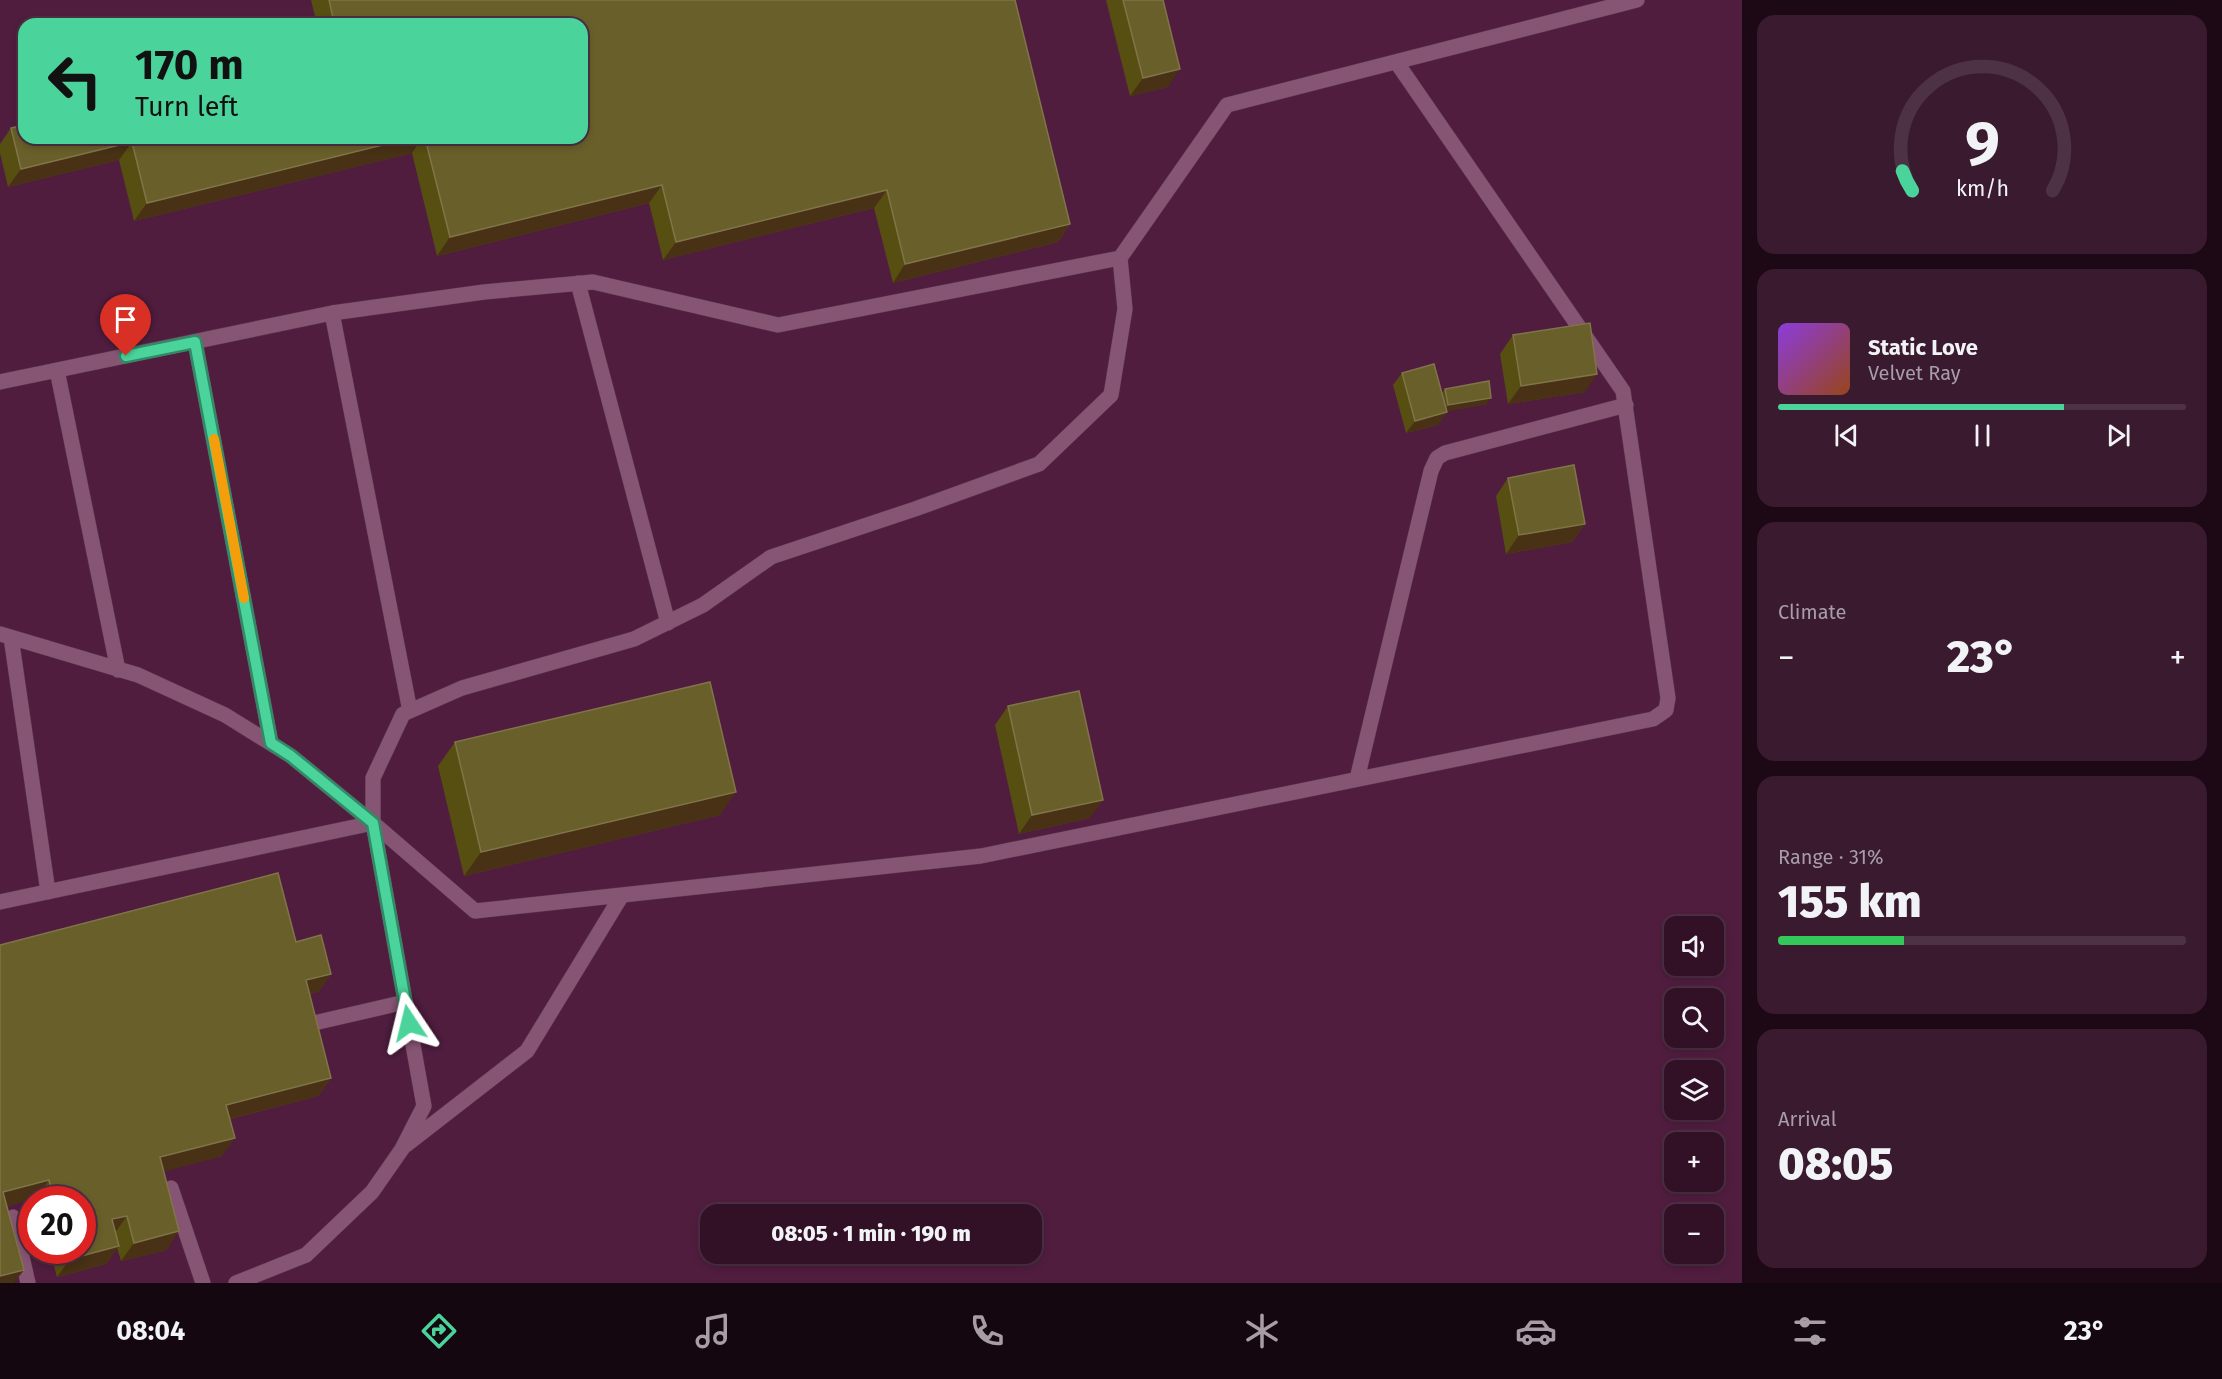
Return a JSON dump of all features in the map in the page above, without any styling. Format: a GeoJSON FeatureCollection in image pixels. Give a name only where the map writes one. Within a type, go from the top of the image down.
{"type":"FeatureCollection","features":[{"type":"Feature","properties":{"kind":"lane"},"geometry":{"type":"LineString","coordinates":[[236,1283],[306,1256],[372,1192],[402,1149],[424,1106],[373,823],[373,778],[403,714],[462,688],[634,639],[703,605],[771,557],[915,509],[1039,464],[1111,395],[1125,309],[1120,258],[1227,105],[1637,0]]}},
{"type":"Feature","properties":{"kind":"lane"},"geometry":{"type":"LineString","coordinates":[[48,892],[6,636],[138,675],[225,715],[291,756],[373,823],[475,912],[981,856],[1653,719],[1666,710],[1668,698],[1623,391],[1397,63]]}},
{"type":"Feature","properties":{"kind":"lane"},"geometry":{"type":"LineString","coordinates":[[0,382],[332,313],[484,292],[593,282],[778,324],[1120,258]]}},
{"type":"Feature","properties":{"kind":"lane"},"geometry":{"type":"LineString","coordinates":[[578,283],[668,623]]}},
{"type":"Feature","properties":{"kind":"lane"},"geometry":{"type":"LineString","coordinates":[[332,313],[410,711]]}},
{"type":"Feature","properties":{"kind":"lane"},"geometry":{"type":"LineString","coordinates":[[195,342],[271,743]]}},
{"type":"Feature","properties":{"kind":"lane"},"geometry":{"type":"LineString","coordinates":[[57,370],[118,669]]}},
{"type":"Feature","properties":{"kind":"lane"},"geometry":{"type":"LineString","coordinates":[[1357,779],[1431,471],[1437,458],[1445,453],[1626,405]]}},
{"type":"Feature","properties":{"kind":"lane"},"geometry":{"type":"LineString","coordinates":[[0,902],[373,823]]}},
{"type":"Feature","properties":{"kind":"lane"},"geometry":{"type":"LineString","coordinates":[[402,1149],[526,1051],[622,895]]}},
{"type":"Feature","properties":{"kind":"lane"},"geometry":{"type":"LineString","coordinates":[[314,1023],[405,1002]]}},
{"type":"Feature","properties":{"kind":"lane"},"geometry":{"type":"LineString","coordinates":[[171,1188],[203,1283]]}},
{"type":"Feature","properties":{"kind":"lane"},"geometry":{"type":"LineString","coordinates":[[14,1216],[28,1283]]}},
{"type":"Feature","properties":{"kind":"shaded area"},"geometry":{"type":"Polygon","coordinates":[[[0,0],[1742,0],[1742,1283],[0,1283],[0,0]]]}},
{"type":"Feature","properties":{"kind":"building"},"geometry":{"type":"Polygon","coordinates":[[[329,0],[1015,0],[1070,224],[905,264],[887,190],[676,242],[662,185],[450,237],[427,144],[588,144],[588,18],[333,18],[329,0]]]}},
{"type":"Feature","properties":{"kind":"building"},"geometry":{"type":"Polygon","coordinates":[[[1123,0],[1163,0],[1180,69],[1143,78],[1123,0]]]}},
{"type":"Feature","properties":{"kind":"building"},"geometry":{"type":"Polygon","coordinates":[[[18,126],[18,144],[124,144],[21,169],[11,128],[18,126]]]}},
{"type":"Feature","properties":{"kind":"building"},"geometry":{"type":"Polygon","coordinates":[[[132,144],[387,144],[147,203],[132,144]]]}},
{"type":"Feature","properties":{"kind":"building"},"geometry":{"type":"Polygon","coordinates":[[[1590,323],[1597,374],[1521,386],[1513,335],[1590,323]]]}},
{"type":"Feature","properties":{"kind":"building"},"geometry":{"type":"Polygon","coordinates":[[[1434,364],[1447,412],[1415,421],[1402,373],[1434,364]]]}},
{"type":"Feature","properties":{"kind":"building"},"geometry":{"type":"Polygon","coordinates":[[[1489,381],[1491,398],[1448,405],[1445,389],[1489,381]]]}},
{"type":"Feature","properties":{"kind":"building"},"geometry":{"type":"Polygon","coordinates":[[[1574,465],[1585,524],[1519,535],[1508,478],[1574,465]]]}},
{"type":"Feature","properties":{"kind":"building"},"geometry":{"type":"Polygon","coordinates":[[[710,682],[736,792],[481,852],[455,742],[710,682]]]}},
{"type":"Feature","properties":{"kind":"building"},"geometry":{"type":"Polygon","coordinates":[[[1079,691],[1103,800],[1032,815],[1008,706],[1079,691]]]}},
{"type":"Feature","properties":{"kind":"building"},"geometry":{"type":"Polygon","coordinates":[[[278,873],[296,942],[321,935],[331,974],[306,980],[331,1078],[226,1105],[235,1138],[160,1157],[179,1231],[134,1243],[127,1216],[112,1219],[119,1246],[96,1252],[96,1186],[50,1186],[49,1180],[18,1186],[18,1188],[3,1192],[18,1248],[18,1264],[22,1264],[24,1270],[0,1276],[0,945],[278,873]]]}},
{"type":"Feature","properties":{"kind":"slow traffic"},"geometry":{"type":"LineString","coordinates":[[214,439],[244,598]]}},
{"type":"Feature","properties":{"kind":"route"},"geometry":{"type":"LineString","coordinates":[[126,356],[195,342],[271,743],[291,756],[373,823],[409,1023]]}}]}
